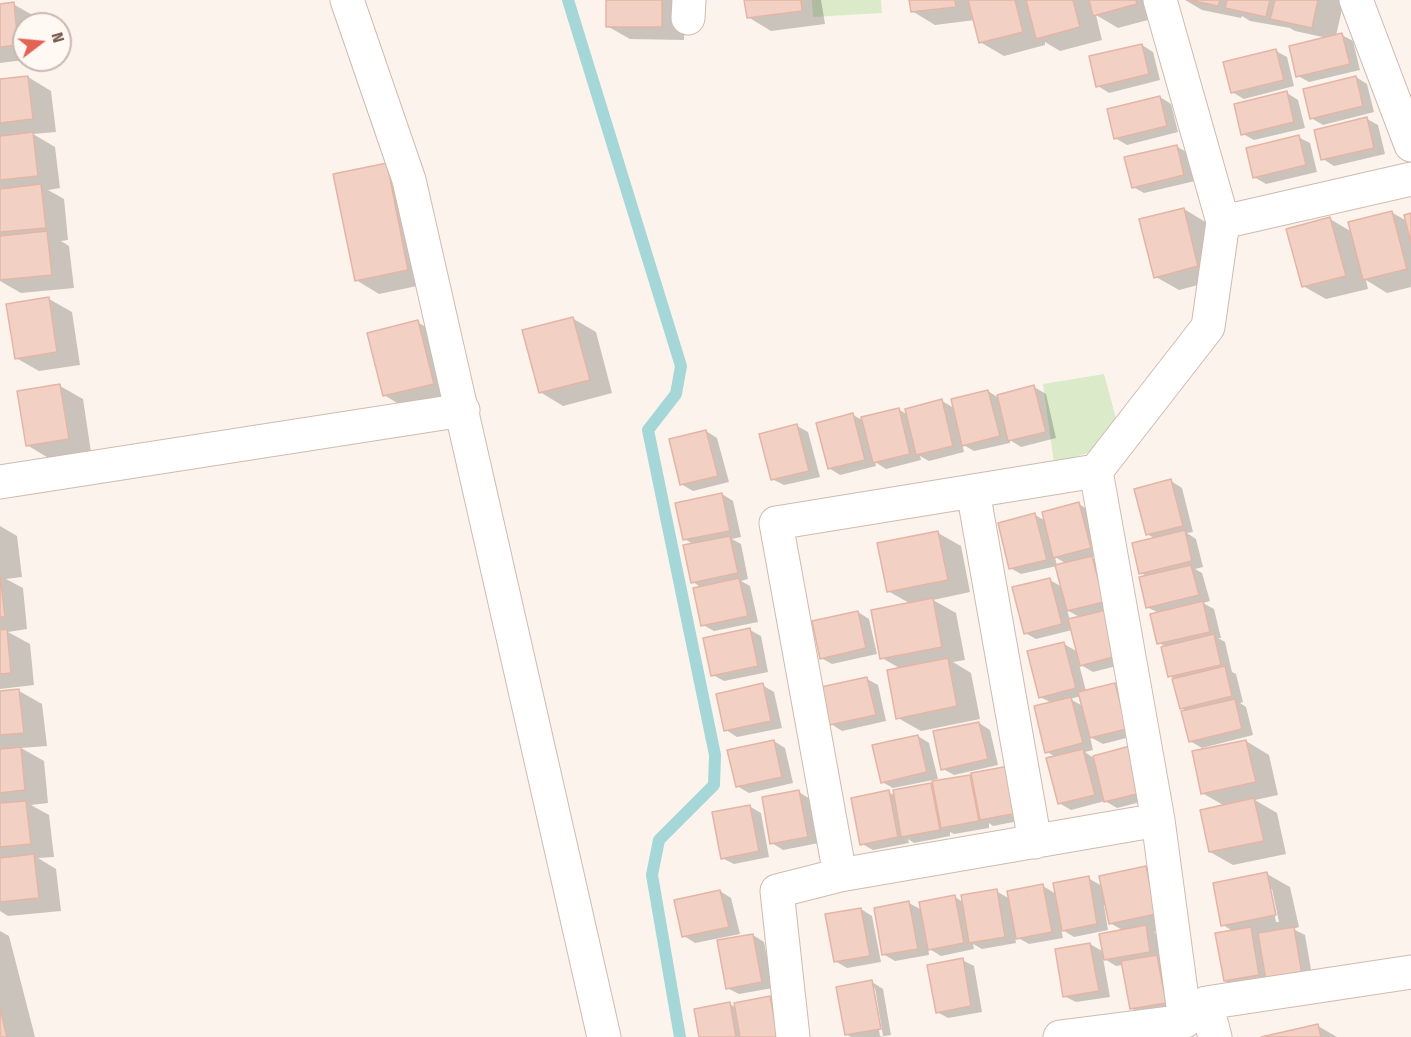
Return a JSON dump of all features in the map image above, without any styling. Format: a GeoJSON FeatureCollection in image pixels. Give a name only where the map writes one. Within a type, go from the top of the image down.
{"type":"FeatureCollection","features":[{"type":"Feature","properties":{"kind":"street"},"geometry":{"type":"LineString","coordinates":[[347,0],[409,180],[604,1037]]}},
{"type":"Feature","properties":{"kind":"street"},"geometry":{"type":"LineString","coordinates":[[840,875],[776,523],[1096,471],[1208,327],[1223,222],[1160,0]]}},
{"type":"Feature","properties":{"kind":"street"},"geometry":{"type":"LineString","coordinates":[[1356,0],[1411,145]]}},
{"type":"Feature","properties":{"kind":"street"},"geometry":{"type":"LineString","coordinates":[[1223,222],[1411,179]]}},
{"type":"Feature","properties":{"kind":"street"},"geometry":{"type":"LineString","coordinates":[[0,482],[463,410]]}},
{"type":"Feature","properties":{"kind":"street"},"geometry":{"type":"LineString","coordinates":[[1096,471],[1158,820],[1196,1012],[1215,1037]]}},
{"type":"Feature","properties":{"kind":"street"},"geometry":{"type":"LineString","coordinates":[[973,491],[1035,842]]}},
{"type":"Feature","properties":{"kind":"street"},"geometry":{"type":"LineString","coordinates":[[793,1037],[777,891],[840,875],[1158,820]]}},
{"type":"Feature","properties":{"kind":"street"},"geometry":{"type":"LineString","coordinates":[[1060,1037],[1411,972]]}},
{"type":"Feature","properties":{"kind":"green space"},"geometry":{"type":"Polygon","coordinates":[[[812,0],[881,0],[882,13],[813,17],[812,0]]]}},
{"type":"Feature","properties":{"kind":"green space"},"geometry":{"type":"Polygon","coordinates":[[[1104,374],[1117,422],[1095,451],[1054,463],[1043,384],[1104,374]]]}},
{"type":"Feature","properties":{"kind":"building"},"geometry":{"type":"Polygon","coordinates":[[[606,0],[662,0],[662,27],[606,27],[606,0]]]}},
{"type":"Feature","properties":{"kind":"building"},"geometry":{"type":"Polygon","coordinates":[[[744,0],[801,0],[802,11],[747,18],[744,0]]]}},
{"type":"Feature","properties":{"kind":"building"},"geometry":{"type":"Polygon","coordinates":[[[909,0],[955,0],[956,7],[911,12],[909,0]]]}},
{"type":"Feature","properties":{"kind":"building"},"geometry":{"type":"Polygon","coordinates":[[[968,0],[1015,0],[1023,32],[979,43],[968,0]]]}},
{"type":"Feature","properties":{"kind":"building"},"geometry":{"type":"Polygon","coordinates":[[[1026,0],[1073,0],[1080,27],[1036,39],[1026,0]]]}},
{"type":"Feature","properties":{"kind":"building"},"geometry":{"type":"Polygon","coordinates":[[[1089,0],[1136,0],[1137,4],[1093,16],[1089,0]]]}},
{"type":"Feature","properties":{"kind":"building"},"geometry":{"type":"Polygon","coordinates":[[[1189,0],[1220,0],[1218,6],[1189,0]]]}},
{"type":"Feature","properties":{"kind":"building"},"geometry":{"type":"Polygon","coordinates":[[[1227,0],[1270,0],[1266,17],[1225,8],[1227,0]]]}},
{"type":"Feature","properties":{"kind":"building"},"geometry":{"type":"Polygon","coordinates":[[[1275,0],[1318,0],[1312,28],[1270,19],[1275,0]]]}},
{"type":"Feature","properties":{"kind":"building"},"geometry":{"type":"Polygon","coordinates":[[[14,2],[12,46],[0,47],[0,4],[14,2]]]}},
{"type":"Feature","properties":{"kind":"building"},"geometry":{"type":"Polygon","coordinates":[[[1342,33],[1350,64],[1296,77],[1289,46],[1342,33]]]}},
{"type":"Feature","properties":{"kind":"building"},"geometry":{"type":"Polygon","coordinates":[[[1142,44],[1149,74],[1096,87],[1089,56],[1142,44]]]}},
{"type":"Feature","properties":{"kind":"building"},"geometry":{"type":"Polygon","coordinates":[[[1276,49],[1284,80],[1231,93],[1223,62],[1276,49]]]}},
{"type":"Feature","properties":{"kind":"building"},"geometry":{"type":"Polygon","coordinates":[[[28,76],[33,119],[0,123],[0,79],[28,76]]]}},
{"type":"Feature","properties":{"kind":"building"},"geometry":{"type":"Polygon","coordinates":[[[1356,76],[1363,106],[1310,119],[1303,89],[1356,76]]]}},
{"type":"Feature","properties":{"kind":"building"},"geometry":{"type":"Polygon","coordinates":[[[1287,91],[1294,122],[1241,135],[1234,104],[1287,91]]]}},
{"type":"Feature","properties":{"kind":"building"},"geometry":{"type":"Polygon","coordinates":[[[1160,96],[1167,126],[1114,139],[1107,109],[1160,96]]]}},
{"type":"Feature","properties":{"kind":"building"},"geometry":{"type":"Polygon","coordinates":[[[1367,117],[1374,148],[1321,160],[1314,130],[1367,117]]]}},
{"type":"Feature","properties":{"kind":"building"},"geometry":{"type":"Polygon","coordinates":[[[33,132],[38,176],[0,180],[0,136],[33,132]]]}},
{"type":"Feature","properties":{"kind":"building"},"geometry":{"type":"Polygon","coordinates":[[[1299,135],[1306,165],[1253,178],[1246,148],[1299,135]]]}},
{"type":"Feature","properties":{"kind":"building"},"geometry":{"type":"Polygon","coordinates":[[[1177,145],[1184,175],[1132,188],[1124,157],[1177,145]]]}},
{"type":"Feature","properties":{"kind":"building"},"geometry":{"type":"Polygon","coordinates":[[[387,163],[408,270],[355,281],[333,174],[387,163]]]}},
{"type":"Feature","properties":{"kind":"building"},"geometry":{"type":"Polygon","coordinates":[[[41,184],[46,228],[0,232],[0,189],[41,184]]]}},
{"type":"Feature","properties":{"kind":"building"},"geometry":{"type":"Polygon","coordinates":[[[1184,208],[1198,266],[1154,278],[1139,219],[1184,208]]]}},
{"type":"Feature","properties":{"kind":"building"},"geometry":{"type":"Polygon","coordinates":[[[1392,211],[1407,269],[1363,280],[1348,222],[1392,211]]]}},
{"type":"Feature","properties":{"kind":"building"},"geometry":{"type":"Polygon","coordinates":[[[1411,213],[1411,243],[1404,215],[1411,213]]]}},
{"type":"Feature","properties":{"kind":"building"},"geometry":{"type":"Polygon","coordinates":[[[1330,217],[1346,276],[1302,287],[1286,229],[1330,217]]]}},
{"type":"Feature","properties":{"kind":"building"},"geometry":{"type":"Polygon","coordinates":[[[47,231],[52,275],[0,280],[0,236],[47,231]]]}},
{"type":"Feature","properties":{"kind":"building"},"geometry":{"type":"Polygon","coordinates":[[[49,297],[57,352],[15,359],[6,304],[49,297]]]}},
{"type":"Feature","properties":{"kind":"building"},"geometry":{"type":"Polygon","coordinates":[[[573,317],[590,380],[539,393],[522,330],[573,317]]]}},
{"type":"Feature","properties":{"kind":"building"},"geometry":{"type":"Polygon","coordinates":[[[418,320],[434,384],[383,396],[367,333],[418,320]]]}},
{"type":"Feature","properties":{"kind":"building"},"geometry":{"type":"Polygon","coordinates":[[[60,384],[69,439],[26,446],[17,391],[60,384]]]}},
{"type":"Feature","properties":{"kind":"building"},"geometry":{"type":"Polygon","coordinates":[[[1034,385],[1046,432],[1008,441],[997,395],[1034,385]]]}},
{"type":"Feature","properties":{"kind":"building"},"geometry":{"type":"Polygon","coordinates":[[[988,390],[1000,436],[962,446],[951,399],[988,390]]]}},
{"type":"Feature","properties":{"kind":"building"},"geometry":{"type":"Polygon","coordinates":[[[942,399],[953,446],[916,455],[905,409],[942,399]]]}},
{"type":"Feature","properties":{"kind":"building"},"geometry":{"type":"Polygon","coordinates":[[[899,408],[910,454],[873,463],[861,417],[899,408]]]}},
{"type":"Feature","properties":{"kind":"building"},"geometry":{"type":"Polygon","coordinates":[[[853,413],[865,460],[828,469],[816,423],[853,413]]]}},
{"type":"Feature","properties":{"kind":"building"},"geometry":{"type":"Polygon","coordinates":[[[797,424],[809,471],[771,480],[759,434],[797,424]]]}},
{"type":"Feature","properties":{"kind":"building"},"geometry":{"type":"Polygon","coordinates":[[[706,430],[718,476],[680,485],[669,439],[706,430]]]}},
{"type":"Feature","properties":{"kind":"building"},"geometry":{"type":"Polygon","coordinates":[[[1171,479],[1183,526],[1146,535],[1134,489],[1171,479]]]}},
{"type":"Feature","properties":{"kind":"building"},"geometry":{"type":"Polygon","coordinates":[[[722,493],[730,531],[683,540],[675,503],[722,493]]]}},
{"type":"Feature","properties":{"kind":"building"},"geometry":{"type":"Polygon","coordinates":[[[1079,502],[1091,548],[1053,558],[1042,512],[1079,502]]]}},
{"type":"Feature","properties":{"kind":"building"},"geometry":{"type":"Polygon","coordinates":[[[1035,513],[1047,560],[1009,569],[998,523],[1035,513]]]}},
{"type":"Feature","properties":{"kind":"building"},"geometry":{"type":"Polygon","coordinates":[[[1185,530],[1192,561],[1139,574],[1132,543],[1185,530]]]}},
{"type":"Feature","properties":{"kind":"building"},"geometry":{"type":"Polygon","coordinates":[[[938,531],[948,580],[887,592],[877,543],[938,531]]]}},
{"type":"Feature","properties":{"kind":"building"},"geometry":{"type":"Polygon","coordinates":[[[730,536],[738,573],[691,583],[683,545],[730,536]]]}},
{"type":"Feature","properties":{"kind":"building"},"geometry":{"type":"Polygon","coordinates":[[[1092,556],[1104,602],[1067,611],[1055,565],[1092,556]]]}},
{"type":"Feature","properties":{"kind":"building"},"geometry":{"type":"Polygon","coordinates":[[[1191,565],[1199,595],[1146,608],[1139,577],[1191,565]]]}},
{"type":"Feature","properties":{"kind":"building"},"geometry":{"type":"Polygon","coordinates":[[[0,574],[5,617],[0,617],[0,574]]]}},
{"type":"Feature","properties":{"kind":"building"},"geometry":{"type":"Polygon","coordinates":[[[739,578],[748,616],[701,626],[693,588],[739,578]]]}},
{"type":"Feature","properties":{"kind":"building"},"geometry":{"type":"Polygon","coordinates":[[[1050,578],[1062,624],[1024,634],[1012,587],[1050,578]]]}},
{"type":"Feature","properties":{"kind":"building"},"geometry":{"type":"Polygon","coordinates":[[[933,598],[942,647],[880,659],[871,610],[933,598]]]}},
{"type":"Feature","properties":{"kind":"building"},"geometry":{"type":"Polygon","coordinates":[[[1203,601],[1210,632],[1157,644],[1150,614],[1203,601]]]}},
{"type":"Feature","properties":{"kind":"building"},"geometry":{"type":"Polygon","coordinates":[[[1106,610],[1117,656],[1080,666],[1068,619],[1106,610]]]}},
{"type":"Feature","properties":{"kind":"building"},"geometry":{"type":"Polygon","coordinates":[[[858,611],[866,648],[820,659],[812,621],[858,611]]]}},
{"type":"Feature","properties":{"kind":"building"},"geometry":{"type":"Polygon","coordinates":[[[750,628],[758,666],[711,676],[703,638],[750,628]]]}},
{"type":"Feature","properties":{"kind":"building"},"geometry":{"type":"Polygon","coordinates":[[[7,629],[11,673],[0,674],[0,630],[7,629]]]}},
{"type":"Feature","properties":{"kind":"building"},"geometry":{"type":"Polygon","coordinates":[[[1214,634],[1221,665],[1168,677],[1161,647],[1214,634]]]}},
{"type":"Feature","properties":{"kind":"building"},"geometry":{"type":"Polygon","coordinates":[[[1064,642],[1076,688],[1039,698],[1027,651],[1064,642]]]}},
{"type":"Feature","properties":{"kind":"building"},"geometry":{"type":"Polygon","coordinates":[[[948,658],[957,706],[896,719],[887,670],[948,658]]]}},
{"type":"Feature","properties":{"kind":"building"},"geometry":{"type":"Polygon","coordinates":[[[1225,666],[1232,696],[1180,709],[1172,679],[1225,666]]]}},
{"type":"Feature","properties":{"kind":"building"},"geometry":{"type":"Polygon","coordinates":[[[867,677],[876,715],[829,725],[821,687],[867,677]]]}},
{"type":"Feature","properties":{"kind":"building"},"geometry":{"type":"Polygon","coordinates":[[[763,683],[771,721],[724,731],[716,694],[763,683]]]}},
{"type":"Feature","properties":{"kind":"building"},"geometry":{"type":"Polygon","coordinates":[[[1115,683],[1127,729],[1090,738],[1078,692],[1115,683]]]}},
{"type":"Feature","properties":{"kind":"building"},"geometry":{"type":"Polygon","coordinates":[[[19,689],[24,733],[0,735],[0,691],[19,689]]]}},
{"type":"Feature","properties":{"kind":"building"},"geometry":{"type":"Polygon","coordinates":[[[1071,697],[1083,743],[1045,753],[1034,706],[1071,697]]]}},
{"type":"Feature","properties":{"kind":"building"},"geometry":{"type":"Polygon","coordinates":[[[1235,699],[1242,729],[1189,742],[1181,711],[1235,699]]]}},
{"type":"Feature","properties":{"kind":"building"},"geometry":{"type":"Polygon","coordinates":[[[979,722],[988,759],[941,770],[933,731],[979,722]]]}},
{"type":"Feature","properties":{"kind":"building"},"geometry":{"type":"Polygon","coordinates":[[[918,735],[927,772],[881,783],[872,745],[918,735]]]}},
{"type":"Feature","properties":{"kind":"building"},"geometry":{"type":"Polygon","coordinates":[[[774,740],[782,777],[736,787],[727,750],[774,740]]]}},
{"type":"Feature","properties":{"kind":"building"},"geometry":{"type":"Polygon","coordinates":[[[1246,740],[1256,782],[1201,794],[1192,751],[1246,740]]]}},
{"type":"Feature","properties":{"kind":"building"},"geometry":{"type":"Polygon","coordinates":[[[1130,746],[1141,793],[1104,802],[1093,756],[1130,746]]]}},
{"type":"Feature","properties":{"kind":"building"},"geometry":{"type":"Polygon","coordinates":[[[21,747],[25,790],[0,793],[0,749],[21,747]]]}},
{"type":"Feature","properties":{"kind":"building"},"geometry":{"type":"Polygon","coordinates":[[[1083,749],[1095,795],[1058,804],[1046,758],[1083,749]]]}},
{"type":"Feature","properties":{"kind":"building"},"geometry":{"type":"Polygon","coordinates":[[[1009,766],[1018,813],[980,820],[971,773],[1009,766]]]}},
{"type":"Feature","properties":{"kind":"building"},"geometry":{"type":"Polygon","coordinates":[[[970,775],[979,821],[941,828],[932,781],[970,775]]]}},
{"type":"Feature","properties":{"kind":"building"},"geometry":{"type":"Polygon","coordinates":[[[931,783],[940,830],[901,837],[893,790],[931,783]]]}},
{"type":"Feature","properties":{"kind":"building"},"geometry":{"type":"Polygon","coordinates":[[[799,790],[808,837],[770,844],[762,797],[799,790]]]}},
{"type":"Feature","properties":{"kind":"building"},"geometry":{"type":"Polygon","coordinates":[[[889,790],[898,837],[860,845],[851,798],[889,790]]]}},
{"type":"Feature","properties":{"kind":"building"},"geometry":{"type":"Polygon","coordinates":[[[1254,798],[1264,841],[1209,852],[1200,810],[1254,798]]]}},
{"type":"Feature","properties":{"kind":"building"},"geometry":{"type":"Polygon","coordinates":[[[26,801],[31,844],[0,847],[0,803],[26,801]]]}},
{"type":"Feature","properties":{"kind":"building"},"geometry":{"type":"Polygon","coordinates":[[[750,805],[759,851],[721,859],[712,812],[750,805]]]}},
{"type":"Feature","properties":{"kind":"building"},"geometry":{"type":"Polygon","coordinates":[[[34,854],[39,898],[0,902],[0,858],[34,854]]]}},
{"type":"Feature","properties":{"kind":"building"},"geometry":{"type":"Polygon","coordinates":[[[1146,866],[1156,914],[1109,924],[1099,876],[1146,866]]]}},
{"type":"Feature","properties":{"kind":"building"},"geometry":{"type":"Polygon","coordinates":[[[1267,872],[1276,915],[1221,926],[1213,883],[1267,872]]]}},
{"type":"Feature","properties":{"kind":"building"},"geometry":{"type":"Polygon","coordinates":[[[1089,876],[1097,924],[1062,931],[1053,883],[1089,876]]]}},
{"type":"Feature","properties":{"kind":"building"},"geometry":{"type":"Polygon","coordinates":[[[1043,884],[1052,932],[1016,939],[1007,891],[1043,884]]]}},
{"type":"Feature","properties":{"kind":"building"},"geometry":{"type":"Polygon","coordinates":[[[997,889],[1005,937],[969,943],[961,895],[997,889]]]}},
{"type":"Feature","properties":{"kind":"building"},"geometry":{"type":"Polygon","coordinates":[[[720,890],[729,927],[682,937],[674,900],[720,890]]]}},
{"type":"Feature","properties":{"kind":"building"},"geometry":{"type":"Polygon","coordinates":[[[955,895],[964,943],[928,950],[919,902],[955,895]]]}},
{"type":"Feature","properties":{"kind":"building"},"geometry":{"type":"Polygon","coordinates":[[[909,901],[918,949],[882,955],[874,908],[909,901]]]}},
{"type":"Feature","properties":{"kind":"building"},"geometry":{"type":"Polygon","coordinates":[[[861,908],[870,956],[834,962],[825,914],[861,908]]]}},
{"type":"Feature","properties":{"kind":"building"},"geometry":{"type":"Polygon","coordinates":[[[1146,925],[1150,952],[1104,960],[1099,934],[1146,925]]]}},
{"type":"Feature","properties":{"kind":"building"},"geometry":{"type":"Polygon","coordinates":[[[1251,927],[1259,975],[1224,981],[1215,933],[1251,927]]]}},
{"type":"Feature","properties":{"kind":"building"},"geometry":{"type":"Polygon","coordinates":[[[1294,927],[1302,975],[1266,981],[1258,933],[1294,927]]]}},
{"type":"Feature","properties":{"kind":"building"},"geometry":{"type":"Polygon","coordinates":[[[753,934],[762,982],[726,989],[717,940],[753,934]]]}},
{"type":"Feature","properties":{"kind":"building"},"geometry":{"type":"Polygon","coordinates":[[[1090,943],[1099,991],[1063,997],[1055,949],[1090,943]]]}},
{"type":"Feature","properties":{"kind":"building"},"geometry":{"type":"Polygon","coordinates":[[[1157,955],[1166,1003],[1130,1009],[1121,961],[1157,955]]]}},
{"type":"Feature","properties":{"kind":"building"},"geometry":{"type":"Polygon","coordinates":[[[963,958],[971,1006],[936,1013],[927,965],[963,958]]]}},
{"type":"Feature","properties":{"kind":"building"},"geometry":{"type":"Polygon","coordinates":[[[872,980],[881,1029],[845,1035],[836,987],[872,980]]]}},
{"type":"Feature","properties":{"kind":"building"},"geometry":{"type":"Polygon","coordinates":[[[770,996],[778,1037],[740,1037],[734,1003],[770,996]]]}},
{"type":"Feature","properties":{"kind":"building"},"geometry":{"type":"Polygon","coordinates":[[[730,1002],[736,1037],[699,1037],[694,1009],[730,1002]]]}},
{"type":"Feature","properties":{"kind":"building"},"geometry":{"type":"Polygon","coordinates":[[[0,1009],[7,1037],[0,1037],[0,1009]]]}},
{"type":"Feature","properties":{"kind":"building"},"geometry":{"type":"Polygon","coordinates":[[[1318,1024],[1321,1037],[1261,1037],[1318,1024]]]}},
{"type":"Feature","properties":{"kind":"waterway"},"geometry":{"type":"LineString","coordinates":[[568,0],[681,366],[676,394],[648,430],[715,755],[714,785],[659,840],[652,875],[680,1037]]}}]}
